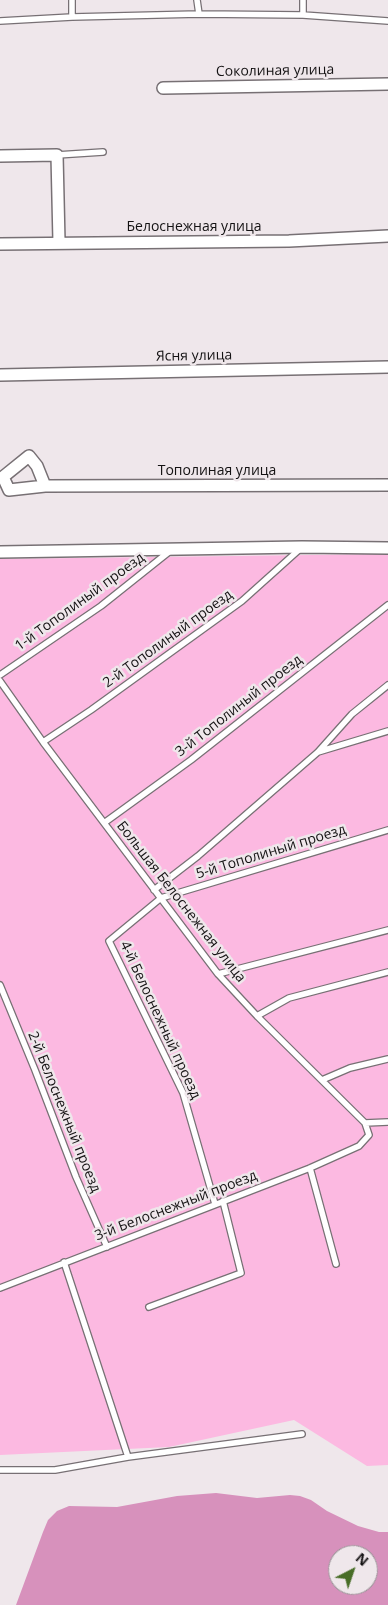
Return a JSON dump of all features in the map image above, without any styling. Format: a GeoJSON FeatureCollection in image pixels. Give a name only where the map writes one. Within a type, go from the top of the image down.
{"type":"FeatureCollection","features":[{"type":"Feature","properties":{"kind":"street","name":"Соколиная улица"},"geometry":{"type":"LineString","coordinates":[[163,88],[388,84]]}},
{"type":"Feature","properties":{"kind":"street"},"geometry":{"type":"LineString","coordinates":[[0,156],[57,156],[59,242]]}},
{"type":"Feature","properties":{"kind":"street","name":"Белоснежная улица"},"geometry":{"type":"LineString","coordinates":[[0,244],[290,241],[388,236]]}},
{"type":"Feature","properties":{"kind":"street","name":"Ясня улица"},"geometry":{"type":"LineString","coordinates":[[0,375],[388,367]]}},
{"type":"Feature","properties":{"kind":"street","name":"Тополиная улица"},"geometry":{"type":"LineString","coordinates":[[45,486],[388,485]]}},
{"type":"Feature","properties":{"kind":"street"},"geometry":{"type":"LineString","coordinates":[[0,552],[388,548]]}},
{"type":"Feature","properties":{"kind":"lane"},"geometry":{"type":"LineString","coordinates":[[72,0],[72,16]]}},
{"type":"Feature","properties":{"kind":"lane"},"geometry":{"type":"LineString","coordinates":[[197,0],[199,14]]}},
{"type":"Feature","properties":{"kind":"lane"},"geometry":{"type":"LineString","coordinates":[[303,0],[303,15]]}},
{"type":"Feature","properties":{"kind":"lane"},"geometry":{"type":"LineString","coordinates":[[0,21],[72,16],[199,14],[303,15],[388,21]]}},
{"type":"Feature","properties":{"kind":"lane"},"geometry":{"type":"LineString","coordinates":[[57,156],[103,152]]}},
{"type":"Feature","properties":{"kind":"lane","name":"2-й Тополиный проезд"},"geometry":{"type":"LineString","coordinates":[[43,742],[91,710],[242,600],[302,548]]}},
{"type":"Feature","properties":{"kind":"lane","name":"1-й Тополиный проезд"},"geometry":{"type":"LineString","coordinates":[[0,675],[102,606],[173,549]]}},
{"type":"Feature","properties":{"kind":"lane","name":"3-й Тополиный проезд"},"geometry":{"type":"LineString","coordinates":[[104,823],[191,760],[388,605]]}},
{"type":"Feature","properties":{"kind":"lane","name":"Большая Белоснежная улица"},"geometry":{"type":"LineString","coordinates":[[0,681],[43,742],[218,974],[257,1016],[365,1123]]}},
{"type":"Feature","properties":{"kind":"lane"},"geometry":{"type":"LineString","coordinates":[[154,890],[198,856],[318,752],[352,714],[388,685]]}},
{"type":"Feature","properties":{"kind":"lane"},"geometry":{"type":"LineString","coordinates":[[318,752],[388,731]]}},
{"type":"Feature","properties":{"kind":"lane","name":"5-й Тополиный проезд"},"geometry":{"type":"LineString","coordinates":[[161,898],[388,830]]}},
{"type":"Feature","properties":{"kind":"lane","name":"4-й Белоснежный проезд"},"geometry":{"type":"LineString","coordinates":[[161,898],[109,941],[183,1093],[215,1204]]}},
{"type":"Feature","properties":{"kind":"lane"},"geometry":{"type":"LineString","coordinates":[[218,974],[388,930]]}},
{"type":"Feature","properties":{"kind":"lane"},"geometry":{"type":"LineString","coordinates":[[257,1016],[289,998],[388,972]]}},
{"type":"Feature","properties":{"kind":"lane","name":"2-й Белоснежный проезд"},"geometry":{"type":"LineString","coordinates":[[0,985],[76,1177],[107,1247]]}},
{"type":"Feature","properties":{"kind":"lane"},"geometry":{"type":"LineString","coordinates":[[322,1080],[350,1068],[388,1059]]}},
{"type":"Feature","properties":{"kind":"lane"},"geometry":{"type":"LineString","coordinates":[[365,1123],[388,1122]]}},
{"type":"Feature","properties":{"kind":"lane","name":"3-й Белоснежный проезд"},"geometry":{"type":"LineString","coordinates":[[1,1286],[310,1168],[359,1146],[368,1135],[365,1123]]}},
{"type":"Feature","properties":{"kind":"lane"},"geometry":{"type":"LineString","coordinates":[[310,1168],[336,1264]]}},
{"type":"Feature","properties":{"kind":"lane"},"geometry":{"type":"LineString","coordinates":[[149,1307],[241,1273],[223,1201]]}},
{"type":"Feature","properties":{"kind":"lane"},"geometry":{"type":"LineString","coordinates":[[64,1262],[128,1457]]}},
{"type":"Feature","properties":{"kind":"lane"},"geometry":{"type":"LineString","coordinates":[[0,1470],[55,1470],[128,1457],[302,1434]]}},
{"type":"Feature","properties":{"kind":"shaded area"},"geometry":{"type":"Polygon","coordinates":[[[388,554],[388,1465],[367,1466],[294,1420],[169,1447],[0,1455],[0,559],[388,554]]]}},
{"type":"Feature","properties":{"kind":"shaded area"},"geometry":{"type":"Polygon","coordinates":[[[216,1493],[257,1498],[300,1496],[311,1500],[327,1511],[358,1526],[379,1532],[388,1532],[388,1605],[16,1605],[48,1520],[57,1511],[69,1506],[117,1507],[177,1496],[216,1493]]]}}]}
